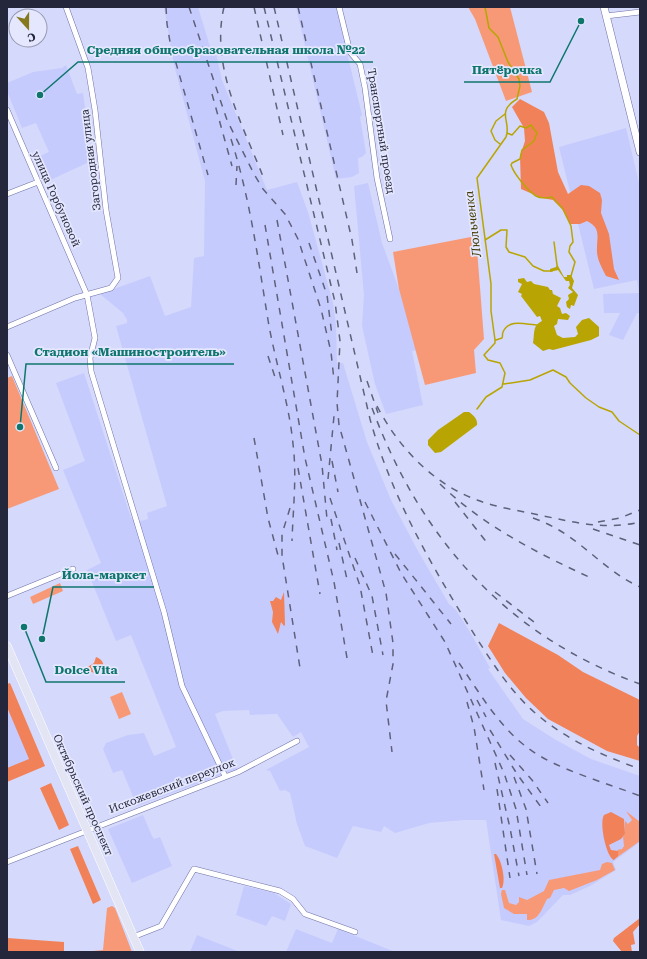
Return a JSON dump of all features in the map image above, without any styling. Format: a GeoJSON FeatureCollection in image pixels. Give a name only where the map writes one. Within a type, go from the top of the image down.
{"type":"FeatureCollection","features":[{"type":"Feature","properties":{"kind":"main road","name":"Октябрьский проспект"},"geometry":{"type":"LineString","coordinates":[[7,646],[135,944],[140,952]]}},
{"type":"Feature","properties":{"kind":"street","name":"Загородная улица"},"geometry":{"type":"LineString","coordinates":[[7,327],[74,298],[111,288],[118,278],[106,210],[96,110],[89,75],[66,7]]}},
{"type":"Feature","properties":{"kind":"street","name":"Транспортный проезд"},"geometry":{"type":"LineString","coordinates":[[338,7],[350,52],[359,60],[376,170],[390,239]]}},
{"type":"Feature","properties":{"kind":"street"},"geometry":{"type":"LineString","coordinates":[[604,7],[640,152]]}},
{"type":"Feature","properties":{"kind":"street"},"geometry":{"type":"LineString","coordinates":[[606,16],[640,12]]}},
{"type":"Feature","properties":{"kind":"street","name":"улица Горбуновой"},"geometry":{"type":"LineString","coordinates":[[7,110],[87,295],[95,338],[90,358],[90,370],[164,612],[182,686],[225,776]]}},
{"type":"Feature","properties":{"kind":"street"},"geometry":{"type":"LineString","coordinates":[[7,194],[38,182]]}},
{"type":"Feature","properties":{"kind":"street"},"geometry":{"type":"LineString","coordinates":[[7,355],[56,468]]}},
{"type":"Feature","properties":{"kind":"street"},"geometry":{"type":"LineString","coordinates":[[7,596],[73,569]]}},
{"type":"Feature","properties":{"kind":"street","name":"Искожевский переулок"},"geometry":{"type":"LineString","coordinates":[[7,862],[238,772],[297,741]]}},
{"type":"Feature","properties":{"kind":"street"},"geometry":{"type":"LineString","coordinates":[[135,944],[160,926],[194,869],[280,891],[293,899],[305,914],[355,932]]}},
{"type":"Feature","properties":{"kind":"shaded area"},"geometry":{"type":"Polygon","coordinates":[[[164,7],[198,7],[212,53],[216,53],[222,80],[267,190],[297,182],[308,212],[333,303],[336,325],[337,363],[343,363],[367,442],[391,500],[418,551],[449,604],[456,610],[470,632],[490,668],[488,669],[523,719],[556,740],[591,759],[640,776],[640,842],[613,862],[616,870],[590,886],[570,895],[563,895],[537,922],[529,926],[501,920],[486,820],[429,823],[395,833],[384,826],[381,832],[353,826],[337,858],[305,846],[297,824],[290,793],[285,790],[280,791],[270,771],[266,770],[309,747],[301,732],[293,737],[277,714],[250,715],[249,710],[223,711],[215,714],[237,769],[137,806],[122,770],[113,773],[103,749],[106,743],[128,735],[144,733],[154,756],[176,747],[131,635],[116,641],[87,570],[101,563],[63,470],[85,461],[56,383],[84,373],[131,518],[137,522],[148,519],[147,513],[167,506],[116,326],[127,323],[127,320],[123,313],[100,294],[150,276],[165,316],[191,307],[194,258],[204,256],[205,181],[174,65],[164,7]]]}},
{"type":"Feature","properties":{"kind":"shaded area"},"geometry":{"type":"Polygon","coordinates":[[[296,7],[336,7],[362,115],[360,117],[366,153],[362,157],[358,158],[359,173],[352,177],[336,179],[296,7]]]}},
{"type":"Feature","properties":{"kind":"shaded area"},"geometry":{"type":"Polygon","coordinates":[[[468,7],[510,7],[532,92],[506,101],[475,19],[468,7]]]}},
{"type":"Feature","properties":{"kind":"shaded area"},"geometry":{"type":"Polygon","coordinates":[[[66,65],[77,94],[83,93],[88,130],[89,162],[44,183],[33,159],[49,152],[36,123],[22,128],[7,91],[7,83],[33,72],[62,68],[66,65]]]}},
{"type":"Feature","properties":{"kind":"shaded area"},"geometry":{"type":"Polygon","coordinates":[[[520,99],[544,112],[549,123],[558,172],[568,194],[581,185],[589,186],[600,193],[602,200],[601,213],[609,234],[614,269],[619,280],[606,276],[603,270],[597,255],[598,236],[594,226],[587,221],[580,224],[570,224],[562,209],[553,200],[542,198],[521,189],[520,156],[525,141],[524,128],[512,107],[520,99]]]}},
{"type":"Feature","properties":{"kind":"shaded area"},"geometry":{"type":"Polygon","coordinates":[[[626,128],[640,187],[640,313],[637,313],[623,340],[609,335],[620,313],[604,313],[603,294],[639,293],[637,280],[594,289],[559,147],[626,128]]]}},
{"type":"Feature","properties":{"kind":"shaded area"},"geometry":{"type":"Polygon","coordinates":[[[368,183],[382,243],[399,289],[417,350],[412,351],[423,405],[386,414],[375,384],[362,326],[364,295],[354,186],[368,183]]]}},
{"type":"Feature","properties":{"kind":"shaded area"},"geometry":{"type":"Polygon","coordinates":[[[476,236],[484,339],[474,350],[476,373],[425,385],[399,289],[393,252],[476,236]]]}},
{"type":"Feature","properties":{"kind":"shaded area"},"geometry":{"type":"Polygon","coordinates":[[[557,264],[564,277],[571,275],[574,281],[572,288],[578,295],[574,306],[571,305],[570,309],[567,307],[566,302],[569,299],[568,295],[573,292],[568,288],[570,285],[569,281],[566,281],[558,270],[550,272],[550,269],[556,267],[557,264]]]}},
{"type":"Feature","properties":{"kind":"shaded area"},"geometry":{"type":"Polygon","coordinates":[[[524,278],[527,282],[531,281],[534,284],[548,287],[552,290],[553,294],[561,298],[557,306],[560,308],[562,314],[566,313],[570,316],[568,320],[558,319],[557,324],[554,326],[557,335],[563,338],[575,337],[578,334],[576,327],[582,320],[589,318],[599,327],[599,336],[591,340],[553,350],[549,349],[543,351],[533,343],[534,330],[542,321],[540,316],[537,317],[521,296],[522,294],[518,292],[522,284],[518,282],[518,279],[524,278]]]}},
{"type":"Feature","properties":{"kind":"shaded area"},"geometry":{"type":"Polygon","coordinates":[[[12,376],[59,489],[7,509],[7,378],[12,376]]]}},
{"type":"Feature","properties":{"kind":"shaded area"},"geometry":{"type":"Polygon","coordinates":[[[464,412],[469,412],[474,416],[477,421],[477,425],[441,452],[435,453],[428,445],[428,440],[438,430],[464,412]]]}},
{"type":"Feature","properties":{"kind":"shaded area"},"geometry":{"type":"Polygon","coordinates":[[[60,583],[63,591],[33,604],[30,597],[60,583]]]}},
{"type":"Feature","properties":{"kind":"shaded area"},"geometry":{"type":"Polygon","coordinates":[[[284,592],[285,625],[284,626],[281,622],[278,634],[272,622],[273,612],[270,601],[273,601],[276,597],[281,600],[284,592]]]}},
{"type":"Feature","properties":{"kind":"shaded area"},"geometry":{"type":"Polygon","coordinates":[[[499,623],[558,655],[583,672],[640,700],[640,731],[637,736],[637,745],[640,748],[640,761],[607,751],[548,719],[526,698],[505,673],[488,646],[499,623]]]}},
{"type":"Feature","properties":{"kind":"shaded area"},"geometry":{"type":"Polygon","coordinates":[[[96,657],[102,661],[104,667],[103,672],[97,675],[87,671],[86,668],[94,663],[96,657]]]}},
{"type":"Feature","properties":{"kind":"shaded area"},"geometry":{"type":"Polygon","coordinates":[[[10,683],[45,766],[7,782],[7,768],[29,759],[7,707],[7,684],[10,683]]]}},
{"type":"Feature","properties":{"kind":"shaded area"},"geometry":{"type":"Polygon","coordinates":[[[7,690],[38,762],[7,776],[7,690]]]}},
{"type":"Feature","properties":{"kind":"shaded area"},"geometry":{"type":"Polygon","coordinates":[[[122,692],[131,714],[119,719],[110,697],[122,692]]]}},
{"type":"Feature","properties":{"kind":"shaded area"},"geometry":{"type":"Polygon","coordinates":[[[51,783],[69,825],[59,830],[40,788],[51,783]]]}},
{"type":"Feature","properties":{"kind":"shaded area"},"geometry":{"type":"Polygon","coordinates":[[[626,811],[640,822],[640,841],[616,858],[617,850],[622,849],[624,846],[623,837],[625,834],[625,821],[628,824],[632,820],[626,811]]]}},
{"type":"Feature","properties":{"kind":"shaded area"},"geometry":{"type":"Polygon","coordinates":[[[611,812],[624,819],[625,834],[621,839],[609,845],[611,850],[618,851],[618,856],[614,860],[608,853],[602,825],[604,815],[611,812]]]}},
{"type":"Feature","properties":{"kind":"shaded area"},"geometry":{"type":"Polygon","coordinates":[[[143,815],[154,839],[160,837],[172,866],[132,883],[108,829],[143,815]]]}},
{"type":"Feature","properties":{"kind":"shaded area"},"geometry":{"type":"Polygon","coordinates":[[[78,846],[101,900],[93,904],[70,849],[78,846]]]}},
{"type":"Feature","properties":{"kind":"shaded area"},"geometry":{"type":"Polygon","coordinates":[[[494,854],[498,857],[503,871],[504,880],[502,888],[500,888],[494,854]]]}},
{"type":"Feature","properties":{"kind":"shaded area"},"geometry":{"type":"Polygon","coordinates":[[[607,862],[612,863],[615,870],[597,880],[569,891],[564,888],[554,890],[550,898],[547,899],[540,913],[531,920],[527,920],[527,914],[514,914],[504,908],[501,894],[502,890],[505,890],[509,903],[516,905],[519,902],[519,897],[527,900],[544,891],[549,880],[600,870],[602,864],[607,862]]]}},
{"type":"Feature","properties":{"kind":"shaded area"},"geometry":{"type":"Polygon","coordinates":[[[244,886],[274,893],[291,904],[285,921],[272,916],[266,926],[236,915],[244,886]]]}},
{"type":"Feature","properties":{"kind":"shaded area"},"geometry":{"type":"Polygon","coordinates":[[[112,906],[115,908],[132,952],[82,952],[103,950],[107,908],[112,906]]]}},
{"type":"Feature","properties":{"kind":"shaded area"},"geometry":{"type":"Polygon","coordinates":[[[640,918],[640,924],[633,932],[635,944],[631,945],[632,952],[622,952],[613,941],[614,938],[640,918]]]}},
{"type":"Feature","properties":{"kind":"shaded area"},"geometry":{"type":"Polygon","coordinates":[[[296,929],[332,943],[338,929],[395,952],[286,952],[296,929]]]}},
{"type":"Feature","properties":{"kind":"shaded area"},"geometry":{"type":"Polygon","coordinates":[[[197,935],[240,952],[190,952],[197,935]]]}},
{"type":"Feature","properties":{"kind":"shaded area"},"geometry":{"type":"Polygon","coordinates":[[[7,938],[64,942],[64,952],[7,952],[7,938]]]}},
{"type":"Feature","properties":{"kind":"waterway","name":"Люльченка"},"geometry":{"type":"LineString","coordinates":[[477,409],[486,397],[502,387],[505,373],[500,363],[488,360],[484,355],[495,343],[495,340],[491,311],[491,284],[477,178],[506,137],[507,127],[505,113],[510,104],[517,99],[520,86],[519,79],[508,62],[498,37],[489,28],[485,7]]}},
{"type":"Feature","properties":{"kind":"waterway"},"geometry":{"type":"LineString","coordinates":[[500,144],[495,140],[491,131],[496,121],[505,114]]}},
{"type":"Feature","properties":{"kind":"waterway"},"geometry":{"type":"LineString","coordinates":[[507,133],[512,135],[520,126],[526,128],[531,125],[537,133],[534,141],[522,150],[520,159],[511,165],[518,177],[533,194],[540,198],[552,197],[563,209],[571,226],[573,242],[570,246],[569,252],[575,262],[571,276]]}},
{"type":"Feature","properties":{"kind":"waterway"},"geometry":{"type":"LineString","coordinates":[[485,240],[501,230],[507,230],[506,247],[509,252],[525,257],[533,266],[544,271],[552,271]]}},
{"type":"Feature","properties":{"kind":"waterway"},"geometry":{"type":"LineString","coordinates":[[554,242],[557,265]]}},
{"type":"Feature","properties":{"kind":"waterway"},"geometry":{"type":"LineString","coordinates":[[496,340],[502,338],[503,332],[509,325],[519,323],[538,325]]}},
{"type":"Feature","properties":{"kind":"waterway"},"geometry":{"type":"LineString","coordinates":[[504,384],[530,380],[553,370],[566,377],[570,383],[586,398],[599,407],[612,412],[619,421],[640,435]]}},
{"type":"Feature","properties":{"kind":"railway"},"geometry":{"type":"LineString","coordinates":[[166,7],[170,42],[208,175]]}},
{"type":"Feature","properties":{"kind":"railway"},"geometry":{"type":"LineString","coordinates":[[189,7],[227,120],[254,174],[263,189],[285,214],[298,239],[321,309],[331,352],[334,380]]}},
{"type":"Feature","properties":{"kind":"railway"},"geometry":{"type":"LineString","coordinates":[[224,7],[221,29],[221,52],[225,74],[238,117],[264,179]]}},
{"type":"Feature","properties":{"kind":"railway"},"geometry":{"type":"LineString","coordinates":[[254,7],[283,135]]}},
{"type":"Feature","properties":{"kind":"railway"},"geometry":{"type":"LineString","coordinates":[[264,7],[335,302],[340,341],[337,403],[339,425],[386,593],[393,643],[393,664],[386,701],[392,752]]}},
{"type":"Feature","properties":{"kind":"railway"},"geometry":{"type":"LineString","coordinates":[[274,7],[370,419],[388,473],[411,524],[467,623],[498,670],[524,702],[546,722],[571,738],[597,752],[640,769]]}},
{"type":"Feature","properties":{"kind":"railway"},"geometry":{"type":"LineString","coordinates":[[298,7],[352,240],[357,273]]}},
{"type":"Feature","properties":{"kind":"railway"},"geometry":{"type":"LineString","coordinates":[[212,94],[232,166]]}},
{"type":"Feature","properties":{"kind":"railway"},"geometry":{"type":"LineString","coordinates":[[231,139],[238,161],[248,206],[271,336],[291,428],[295,468],[292,541]]}},
{"type":"Feature","properties":{"kind":"railway"},"geometry":{"type":"LineString","coordinates":[[236,185],[237,166]]}},
{"type":"Feature","properties":{"kind":"railway"},"geometry":{"type":"LineString","coordinates":[[277,220],[322,465],[327,519]]}},
{"type":"Feature","properties":{"kind":"railway"},"geometry":{"type":"LineString","coordinates":[[265,225],[305,458],[334,582],[347,658]]}},
{"type":"Feature","properties":{"kind":"railway"},"geometry":{"type":"LineString","coordinates":[[309,243],[327,295],[332,336]]}},
{"type":"Feature","properties":{"kind":"railway"},"geometry":{"type":"LineString","coordinates":[[268,356],[275,377]]}},
{"type":"Feature","properties":{"kind":"railway"},"geometry":{"type":"LineString","coordinates":[[367,381],[378,413]]}},
{"type":"Feature","properties":{"kind":"railway"},"geometry":{"type":"LineString","coordinates":[[377,406],[395,436],[406,450],[432,474],[461,493],[493,505],[592,525],[616,525],[640,522]]}},
{"type":"Feature","properties":{"kind":"railway"},"geometry":{"type":"LineString","coordinates":[[372,408],[392,456],[416,500],[443,541],[474,578],[510,610],[549,639],[592,664],[640,684]]}},
{"type":"Feature","properties":{"kind":"railway"},"geometry":{"type":"LineString","coordinates":[[328,479],[334,416]]}},
{"type":"Feature","properties":{"kind":"railway"},"geometry":{"type":"LineString","coordinates":[[254,438],[268,518],[279,559]]}},
{"type":"Feature","properties":{"kind":"railway"},"geometry":{"type":"LineString","coordinates":[[332,461],[338,492]]}},
{"type":"Feature","properties":{"kind":"railway"},"geometry":{"type":"LineString","coordinates":[[298,468],[320,594]]}},
{"type":"Feature","properties":{"kind":"railway"},"geometry":{"type":"LineString","coordinates":[[440,484],[456,499],[511,537],[589,577]]}},
{"type":"Feature","properties":{"kind":"railway"},"geometry":{"type":"LineString","coordinates":[[330,498],[360,586],[373,656]]}},
{"type":"Feature","properties":{"kind":"railway"},"geometry":{"type":"LineString","coordinates":[[365,502],[401,573],[445,642],[504,773],[516,809],[527,875]]}},
{"type":"Feature","properties":{"kind":"railway"},"geometry":{"type":"LineString","coordinates":[[455,502],[488,544]]}},
{"type":"Feature","properties":{"kind":"railway"},"geometry":{"type":"LineString","coordinates":[[290,508],[282,534],[282,556],[300,668]]}},
{"type":"Feature","properties":{"kind":"railway"},"geometry":{"type":"LineString","coordinates":[[598,522],[620,518],[640,510]]}},
{"type":"Feature","properties":{"kind":"railway"},"geometry":{"type":"LineString","coordinates":[[533,518],[563,533],[613,571],[640,587]]}},
{"type":"Feature","properties":{"kind":"railway"},"geometry":{"type":"LineString","coordinates":[[331,519],[337,550]]}},
{"type":"Feature","properties":{"kind":"railway"},"geometry":{"type":"LineString","coordinates":[[593,529],[640,545]]}},
{"type":"Feature","properties":{"kind":"railway"},"geometry":{"type":"LineString","coordinates":[[339,543],[348,584]]}},
{"type":"Feature","properties":{"kind":"railway"},"geometry":{"type":"LineString","coordinates":[[395,554],[451,624]]}},
{"type":"Feature","properties":{"kind":"railway"},"geometry":{"type":"LineString","coordinates":[[355,558],[372,596],[383,655]]}},
{"type":"Feature","properties":{"kind":"railway"},"geometry":{"type":"LineString","coordinates":[[495,592],[534,622]]}},
{"type":"Feature","properties":{"kind":"railway"},"geometry":{"type":"LineString","coordinates":[[459,663],[499,720],[528,748],[552,763],[640,796]]}},
{"type":"Feature","properties":{"kind":"railway"},"geometry":{"type":"LineString","coordinates":[[477,700],[486,717]]}},
{"type":"Feature","properties":{"kind":"railway"},"geometry":{"type":"LineString","coordinates":[[467,702],[474,727],[484,790]]}},
{"type":"Feature","properties":{"kind":"railway"},"geometry":{"type":"LineString","coordinates":[[490,730],[517,774],[541,807]]}},
{"type":"Feature","properties":{"kind":"railway"},"geometry":{"type":"LineString","coordinates":[[510,755],[532,780],[548,803]]}},
{"type":"Feature","properties":{"kind":"railway"},"geometry":{"type":"LineString","coordinates":[[495,763],[519,876]]}},
{"type":"Feature","properties":{"kind":"railway"},"geometry":{"type":"LineString","coordinates":[[514,777],[526,809],[537,874]]}},
{"type":"Feature","properties":{"kind":"railway"},"geometry":{"type":"LineString","coordinates":[[497,789],[510,878]]}},
{"type":"Feature","properties":{"kind":"place","name":"Пятёрочка"},"geometry":{"type":"Point","coordinates":[581,21]}},
{"type":"Feature","properties":{"kind":"place","name":"Средняя общеобразовательная школа №22"},"geometry":{"type":"Point","coordinates":[40,95]}},
{"type":"Feature","properties":{"kind":"place","name":"Стадион «Машиностроитель»"},"geometry":{"type":"Point","coordinates":[20,427]}},
{"type":"Feature","properties":{"kind":"place","name":"Dolce Vita"},"geometry":{"type":"Point","coordinates":[24,627]}},
{"type":"Feature","properties":{"kind":"place","name":"Йола-маркет"},"geometry":{"type":"Point","coordinates":[42,639]}}]}
